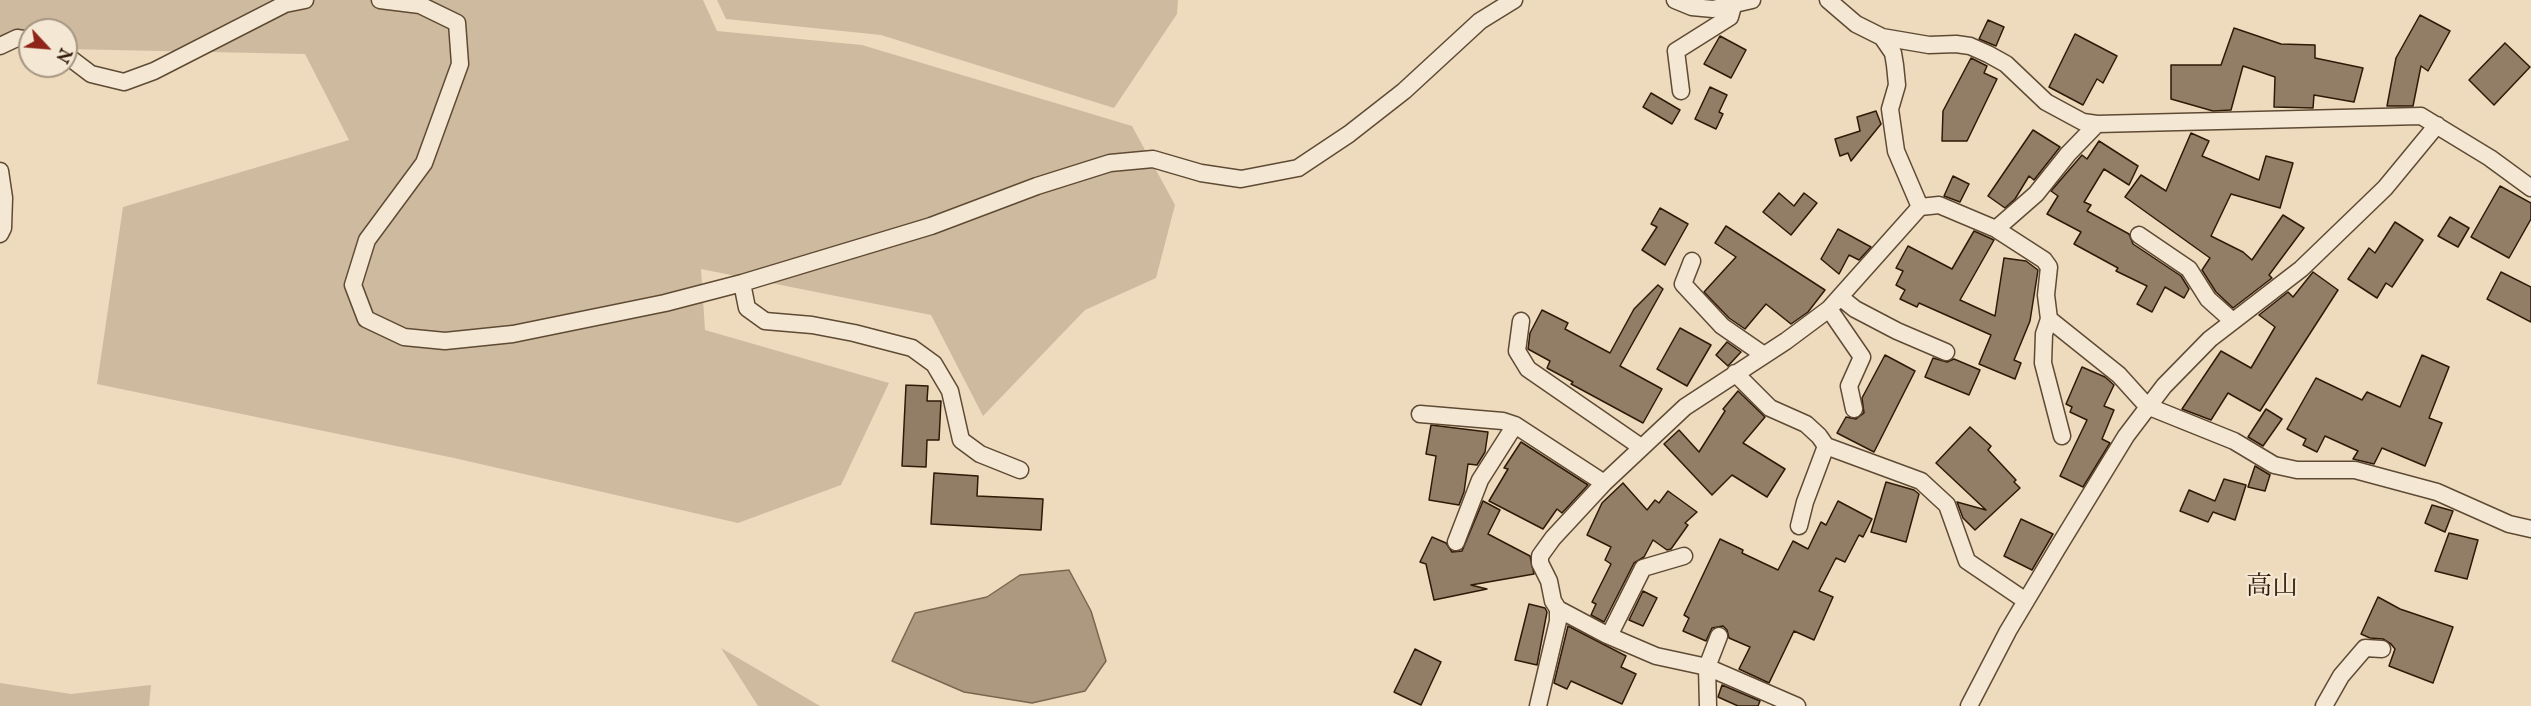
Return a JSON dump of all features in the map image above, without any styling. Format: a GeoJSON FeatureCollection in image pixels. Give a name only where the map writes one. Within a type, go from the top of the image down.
{"type":"FeatureCollection","features":[{"type":"Feature","properties":{"kind":"street"},"geometry":{"type":"LineString","coordinates":[[78,64],[92,74],[124,82],[154,71],[285,4],[304,0]]}},
{"type":"Feature","properties":{"kind":"street"},"geometry":{"type":"LineString","coordinates":[[380,0],[420,5],[457,23],[460,64],[424,163],[367,240],[353,285],[366,319],[404,337],[445,340],[513,334],[665,303],[742,284],[931,226],[1037,186],[1110,163],[1153,159],[1201,173],[1241,179],[1298,168],[1349,134],[1404,91],[1480,21],[1514,0]]}},
{"type":"Feature","properties":{"kind":"street"},"geometry":{"type":"LineString","coordinates":[[1675,0],[1692,7],[1713,9],[1752,0]]}},
{"type":"Feature","properties":{"kind":"street"},"geometry":{"type":"LineString","coordinates":[[1828,0],[1856,24],[1882,37],[1929,45],[1970,46],[2006,64],[2046,102],[2083,122],[2097,124],[2421,116],[2531,188]]}},
{"type":"Feature","properties":{"kind":"street"},"geometry":{"type":"LineString","coordinates":[[1681,91],[1676,51],[1730,17],[1733,6]]}},
{"type":"Feature","properties":{"kind":"street"},"geometry":{"type":"LineString","coordinates":[[1882,37],[1893,53],[1895,65],[1897,85],[1890,109],[1896,151],[1920,207]]}},
{"type":"Feature","properties":{"kind":"street"},"geometry":{"type":"LineString","coordinates":[[0,46],[18,38]]}},
{"type":"Feature","properties":{"kind":"street"},"geometry":{"type":"LineString","coordinates":[[1996,229],[2036,194],[2068,154],[2097,124]]}},
{"type":"Feature","properties":{"kind":"street"},"geometry":{"type":"LineString","coordinates":[[1969,706],[1988,667],[2026,601],[2126,436],[2147,406],[2181,367],[2232,322],[2301,269],[2377,196],[2437,125]]}},
{"type":"Feature","properties":{"kind":"street"},"geometry":{"type":"LineString","coordinates":[[0,171],[4,198],[3,228],[0,234]]}},
{"type":"Feature","properties":{"kind":"street"},"geometry":{"type":"LineString","coordinates":[[1538,706],[1554,644],[1558,609],[1549,581],[1540,563],[1540,556],[1553,538],[1604,483],[1686,407],[1764,355],[1834,303],[1920,207],[1939,205],[1996,229],[2022,244],[2044,260],[2049,267],[2046,295],[2049,319],[2044,334],[2043,363],[2062,436]]}},
{"type":"Feature","properties":{"kind":"street"},"geometry":{"type":"LineString","coordinates":[[2139,235],[2188,269],[2208,298],[2232,322]]}},
{"type":"Feature","properties":{"kind":"street"},"geometry":{"type":"LineString","coordinates":[[1692,261],[1683,284],[1722,326],[1764,355]]}},
{"type":"Feature","properties":{"kind":"street"},"geometry":{"type":"LineString","coordinates":[[742,284],[747,308],[765,321],[812,325],[912,348],[934,364],[950,391],[961,440],[980,454],[1020,470]]}},
{"type":"Feature","properties":{"kind":"street"},"geometry":{"type":"LineString","coordinates":[[1834,303],[1856,309],[1897,331],[1946,352]]}},
{"type":"Feature","properties":{"kind":"street"},"geometry":{"type":"LineString","coordinates":[[1834,303],[1862,357],[1850,386],[1854,409]]}},
{"type":"Feature","properties":{"kind":"street"},"geometry":{"type":"LineString","coordinates":[[2049,319],[2119,375],[2147,406],[2234,441],[2274,465],[2297,470],[2355,470],[2438,492],[2509,524],[2531,529]]}},
{"type":"Feature","properties":{"kind":"street"},"geometry":{"type":"LineString","coordinates":[[1521,321],[1517,351],[1528,369],[1641,447]]}},
{"type":"Feature","properties":{"kind":"street"},"geometry":{"type":"LineString","coordinates":[[1735,373],[1770,408],[1806,424],[1826,446],[1921,481],[1947,505],[1967,561],[2026,601]]}},
{"type":"Feature","properties":{"kind":"street"},"geometry":{"type":"LineString","coordinates":[[1420,414],[1503,421],[1515,425],[1604,483]]}},
{"type":"Feature","properties":{"kind":"street"},"geometry":{"type":"LineString","coordinates":[[1455,542],[1480,480],[1515,425]]}},
{"type":"Feature","properties":{"kind":"street"},"geometry":{"type":"LineString","coordinates":[[1799,526],[1804,502],[1826,446]]}},
{"type":"Feature","properties":{"kind":"street"},"geometry":{"type":"LineString","coordinates":[[1607,635],[1611,633],[1643,568],[1684,556]]}},
{"type":"Feature","properties":{"kind":"street"},"geometry":{"type":"LineString","coordinates":[[1558,609],[1607,635],[1656,656],[1707,667],[1797,706]]}},
{"type":"Feature","properties":{"kind":"street"},"geometry":{"type":"LineString","coordinates":[[1708,706],[1707,667],[1719,636]]}},
{"type":"Feature","properties":{"kind":"street"},"geometry":{"type":"LineString","coordinates":[[2324,706],[2341,676],[2365,648],[2382,649]]}},
{"type":"Feature","properties":{"kind":"shaded area"},"geometry":{"type":"Polygon","coordinates":[[[0,0],[703,0],[717,31],[862,45],[1132,126],[1175,205],[1156,278],[1085,310],[983,416],[931,315],[701,269],[705,330],[889,383],[841,485],[738,523],[454,458],[97,384],[123,207],[349,140],[305,54],[78,49],[78,18],[18,18],[18,48],[0,48],[0,0]]]}},
{"type":"Feature","properties":{"kind":"shaded area"},"geometry":{"type":"Polygon","coordinates":[[[717,0],[1178,0],[1177,14],[1114,108],[881,35],[726,19],[717,0]]]}},
{"type":"Feature","properties":{"kind":"shaded area"},"geometry":{"type":"Polygon","coordinates":[[[1069,570],[1091,611],[1106,661],[1085,691],[1032,703],[964,692],[892,661],[915,613],[987,597],[1020,575],[1069,570]]]}},
{"type":"Feature","properties":{"kind":"shaded area"},"geometry":{"type":"Polygon","coordinates":[[[721,648],[820,706],[758,706],[721,648]]]}},
{"type":"Feature","properties":{"kind":"shaded area"},"geometry":{"type":"Polygon","coordinates":[[[0,683],[71,694],[151,685],[149,706],[0,706],[0,683]]]}},
{"type":"Feature","properties":{"kind":"building"},"geometry":{"type":"Polygon","coordinates":[[[2420,15],[2450,31],[2428,71],[2421,66],[2413,106],[2387,106],[2396,58],[2420,15]]]}},
{"type":"Feature","properties":{"kind":"building"},"geometry":{"type":"Polygon","coordinates":[[[1988,20],[2004,27],[1996,46],[1979,39],[1988,20]]]}},
{"type":"Feature","properties":{"kind":"building"},"geometry":{"type":"Polygon","coordinates":[[[2234,28],[2281,44],[2315,45],[2315,58],[2363,68],[2354,102],[2314,95],[2313,108],[2274,107],[2275,77],[2243,66],[2231,110],[2213,111],[2171,99],[2171,65],[2221,65],[2234,28]]]}},
{"type":"Feature","properties":{"kind":"building"},"geometry":{"type":"Polygon","coordinates":[[[2075,34],[2117,56],[2103,83],[2097,79],[2083,105],[2049,87],[2075,34]]]}},
{"type":"Feature","properties":{"kind":"building"},"geometry":{"type":"Polygon","coordinates":[[[1720,36],[1746,50],[1731,78],[1704,64],[1720,36]]]}},
{"type":"Feature","properties":{"kind":"building"},"geometry":{"type":"Polygon","coordinates":[[[2505,43],[2530,67],[2494,105],[2469,80],[2505,43]]]}},
{"type":"Feature","properties":{"kind":"building"},"geometry":{"type":"Polygon","coordinates":[[[1971,58],[1987,66],[1984,73],[1997,79],[1967,141],[1942,141],[1943,111],[1971,58]]]}},
{"type":"Feature","properties":{"kind":"building"},"geometry":{"type":"Polygon","coordinates":[[[1710,87],[1727,95],[1719,112],[1723,114],[1716,129],[1695,119],[1710,87]]]}},
{"type":"Feature","properties":{"kind":"building"},"geometry":{"type":"Polygon","coordinates":[[[1651,93],[1680,110],[1672,124],[1643,107],[1651,93]]]}},
{"type":"Feature","properties":{"kind":"building"},"geometry":{"type":"Polygon","coordinates":[[[1876,111],[1881,124],[1851,161],[1848,153],[1840,156],[1835,139],[1860,131],[1857,117],[1876,111]]]}},
{"type":"Feature","properties":{"kind":"building"},"geometry":{"type":"Polygon","coordinates":[[[2033,130],[2060,147],[2034,180],[2029,176],[2015,199],[2005,208],[1988,196],[2033,130]]]}},
{"type":"Feature","properties":{"kind":"building"},"geometry":{"type":"Polygon","coordinates":[[[2191,133],[2209,141],[2202,156],[2259,180],[2266,156],[2293,163],[2280,208],[2231,194],[2211,236],[2243,252],[2252,260],[2283,215],[2304,228],[2269,275],[2272,278],[2233,308],[2216,292],[2202,270],[2210,258],[2125,197],[2141,175],[2166,191],[2191,133]]]}},
{"type":"Feature","properties":{"kind":"building"},"geometry":{"type":"Polygon","coordinates":[[[2099,141],[2138,166],[2129,185],[2104,169],[2084,202],[2091,205],[2087,211],[2129,234],[2133,244],[2181,276],[2189,289],[2184,298],[2165,287],[2152,312],[2137,304],[2147,286],[2116,271],[2118,268],[2074,244],[2081,232],[2047,214],[2058,196],[2051,191],[2082,155],[2087,159],[2099,141]]]}},
{"type":"Feature","properties":{"kind":"building"},"geometry":{"type":"Polygon","coordinates":[[[1953,176],[1969,184],[1960,202],[1944,196],[1953,176]]]}},
{"type":"Feature","properties":{"kind":"building"},"geometry":{"type":"Polygon","coordinates":[[[2500,186],[2531,203],[2531,219],[2509,258],[2471,237],[2500,186]]]}},
{"type":"Feature","properties":{"kind":"building"},"geometry":{"type":"Polygon","coordinates":[[[1779,193],[1794,206],[1804,193],[1817,203],[1791,235],[1763,212],[1779,193]]]}},
{"type":"Feature","properties":{"kind":"building"},"geometry":{"type":"Polygon","coordinates":[[[1660,208],[1688,224],[1665,265],[1642,250],[1657,227],[1651,224],[1660,208]]]}},
{"type":"Feature","properties":{"kind":"building"},"geometry":{"type":"Polygon","coordinates":[[[2450,217],[2469,228],[2458,247],[2438,236],[2450,217]]]}},
{"type":"Feature","properties":{"kind":"building"},"geometry":{"type":"Polygon","coordinates":[[[2395,222],[2423,240],[2392,287],[2386,283],[2377,298],[2348,279],[2369,248],[2375,253],[2395,222]]]}},
{"type":"Feature","properties":{"kind":"building"},"geometry":{"type":"Polygon","coordinates":[[[1726,226],[1825,290],[1808,312],[1791,324],[1766,304],[1745,329],[1729,318],[1704,292],[1736,257],[1715,243],[1726,226]]]}},
{"type":"Feature","properties":{"kind":"building"},"geometry":{"type":"Polygon","coordinates":[[[1838,229],[1871,247],[1859,260],[1849,255],[1839,274],[1821,259],[1838,229]]]}},
{"type":"Feature","properties":{"kind":"building"},"geometry":{"type":"Polygon","coordinates":[[[1974,231],[1994,240],[1960,300],[1995,316],[2004,258],[2026,261],[2038,270],[2030,321],[2014,360],[2021,363],[2015,379],[1979,364],[1991,335],[1919,303],[1917,307],[1900,299],[1905,290],[1896,285],[1903,271],[1896,268],[1908,246],[1952,269],[1974,231]]]}},
{"type":"Feature","properties":{"kind":"building"},"geometry":{"type":"Polygon","coordinates":[[[2313,272],[2338,290],[2260,411],[2228,393],[2211,420],[2182,409],[2221,351],[2251,368],[2275,327],[2259,315],[2288,292],[2293,297],[2313,272]]]}},
{"type":"Feature","properties":{"kind":"building"},"geometry":{"type":"Polygon","coordinates":[[[2501,272],[2531,287],[2531,322],[2487,299],[2501,272]]]}},
{"type":"Feature","properties":{"kind":"building"},"geometry":{"type":"Polygon","coordinates":[[[1658,285],[1663,289],[1620,366],[1662,389],[1643,423],[1571,384],[1573,382],[1547,368],[1550,361],[1528,349],[1530,333],[1542,310],[1568,323],[1565,329],[1610,353],[1634,309],[1658,285]]]}},
{"type":"Feature","properties":{"kind":"building"},"geometry":{"type":"Polygon","coordinates":[[[1680,328],[1711,345],[1687,386],[1657,369],[1680,328]]]}},
{"type":"Feature","properties":{"kind":"building"},"geometry":{"type":"Polygon","coordinates":[[[1727,342],[1741,352],[1728,366],[1716,355],[1727,342]]]}},
{"type":"Feature","properties":{"kind":"building"},"geometry":{"type":"Polygon","coordinates":[[[1885,355],[1915,371],[1874,452],[1837,433],[1846,417],[1856,419],[1864,413],[1862,398],[1885,355]]]}},
{"type":"Feature","properties":{"kind":"building"},"geometry":{"type":"Polygon","coordinates":[[[2422,355],[2449,367],[2429,418],[2442,423],[2425,466],[2382,448],[2374,464],[2353,459],[2358,451],[2325,436],[2317,452],[2303,445],[2306,439],[2287,429],[2316,378],[2362,400],[2367,392],[2400,407],[2422,355]]]}},
{"type":"Feature","properties":{"kind":"building"},"geometry":{"type":"Polygon","coordinates":[[[1933,358],[1947,362],[1954,359],[1980,370],[1969,395],[1925,377],[1933,358]]]}},
{"type":"Feature","properties":{"kind":"building"},"geometry":{"type":"Polygon","coordinates":[[[2082,367],[2105,377],[2114,385],[2104,406],[2114,410],[2102,439],[2110,443],[2083,487],[2060,476],[2087,420],[2070,412],[2072,407],[2066,404],[2082,367]]]}},
{"type":"Feature","properties":{"kind":"building"},"geometry":{"type":"Polygon","coordinates":[[[906,385],[928,386],[927,401],[941,401],[939,440],[927,440],[926,467],[902,466],[906,385]]]}},
{"type":"Feature","properties":{"kind":"building"},"geometry":{"type":"Polygon","coordinates":[[[1738,391],[1765,417],[1743,443],[1785,469],[1767,497],[1732,475],[1712,495],[1664,444],[1679,430],[1699,452],[1725,411],[1723,409],[1738,391]]]}},
{"type":"Feature","properties":{"kind":"building"},"geometry":{"type":"Polygon","coordinates":[[[2266,409],[2282,419],[2263,446],[2248,437],[2266,409]]]}},
{"type":"Feature","properties":{"kind":"building"},"geometry":{"type":"Polygon","coordinates":[[[1431,425],[1488,432],[1485,452],[1477,465],[1468,464],[1464,492],[1459,505],[1429,500],[1436,456],[1426,454],[1431,425]]]}},
{"type":"Feature","properties":{"kind":"building"},"geometry":{"type":"Polygon","coordinates":[[[1970,427],[1991,446],[1988,450],[2016,480],[2014,482],[2020,488],[1975,530],[1963,518],[1957,502],[1986,510],[1936,463],[1970,427]]]}},
{"type":"Feature","properties":{"kind":"building"},"geometry":{"type":"Polygon","coordinates":[[[1521,442],[1588,485],[1562,513],[1557,509],[1543,529],[1489,501],[1508,469],[1504,468],[1521,442]]]}},
{"type":"Feature","properties":{"kind":"building"},"geometry":{"type":"Polygon","coordinates":[[[2255,466],[2270,475],[2265,491],[2248,487],[2255,466]]]}},
{"type":"Feature","properties":{"kind":"building"},"geometry":{"type":"Polygon","coordinates":[[[934,473],[978,476],[977,496],[1043,499],[1041,530],[931,524],[934,473]]]}},
{"type":"Feature","properties":{"kind":"building"},"geometry":{"type":"Polygon","coordinates":[[[2224,479],[2246,485],[2235,520],[2213,512],[2208,522],[2180,511],[2189,490],[2215,501],[2224,479]]]}},
{"type":"Feature","properties":{"kind":"building"},"geometry":{"type":"Polygon","coordinates":[[[1886,482],[1914,490],[1919,494],[1906,542],[1871,532],[1886,482]]]}},
{"type":"Feature","properties":{"kind":"building"},"geometry":{"type":"Polygon","coordinates":[[[1623,483],[1647,510],[1655,500],[1659,503],[1668,491],[1697,512],[1685,523],[1688,525],[1671,549],[1667,550],[1653,540],[1644,557],[1634,563],[1604,622],[1591,615],[1596,604],[1592,602],[1611,564],[1605,560],[1611,547],[1587,535],[1602,503],[1623,483]]]}},
{"type":"Feature","properties":{"kind":"building"},"geometry":{"type":"Polygon","coordinates":[[[1483,501],[1500,510],[1488,534],[1530,556],[1534,574],[1471,585],[1487,589],[1434,600],[1426,564],[1420,562],[1432,537],[1446,543],[1452,552],[1462,551],[1483,501]]]}},
{"type":"Feature","properties":{"kind":"building"},"geometry":{"type":"Polygon","coordinates":[[[1838,501],[1872,519],[1863,537],[1859,535],[1845,562],[1836,558],[1819,591],[1833,597],[1814,640],[1794,631],[1769,683],[1739,669],[1750,647],[1729,638],[1723,626],[1712,628],[1706,641],[1683,631],[1689,618],[1684,615],[1720,539],[1743,550],[1742,553],[1778,570],[1793,541],[1808,549],[1821,522],[1826,525],[1838,501]]]}},
{"type":"Feature","properties":{"kind":"building"},"geometry":{"type":"Polygon","coordinates":[[[2432,505],[2453,511],[2445,532],[2425,523],[2432,505]]]}},
{"type":"Feature","properties":{"kind":"building"},"geometry":{"type":"Polygon","coordinates":[[[2021,519],[2053,534],[2032,570],[2004,556],[2021,519]]]}},
{"type":"Feature","properties":{"kind":"building"},"geometry":{"type":"Polygon","coordinates":[[[2449,533],[2478,540],[2467,579],[2435,571],[2449,533]]]}},
{"type":"Feature","properties":{"kind":"building"},"geometry":{"type":"Polygon","coordinates":[[[1643,591],[1657,598],[1643,626],[1629,620],[1643,591]]]}},
{"type":"Feature","properties":{"kind":"building"},"geometry":{"type":"Polygon","coordinates":[[[2378,597],[2400,609],[2453,627],[2433,683],[2389,666],[2395,649],[2391,644],[2383,639],[2370,638],[2361,634],[2378,597]]]}},
{"type":"Feature","properties":{"kind":"building"},"geometry":{"type":"Polygon","coordinates":[[[1529,604],[1545,608],[1547,612],[1537,665],[1515,660],[1529,604]]]}},
{"type":"Feature","properties":{"kind":"building"},"geometry":{"type":"Polygon","coordinates":[[[1568,626],[1626,656],[1621,667],[1636,674],[1622,704],[1571,681],[1567,689],[1554,683],[1568,626]]]}},
{"type":"Feature","properties":{"kind":"building"},"geometry":{"type":"Polygon","coordinates":[[[1415,649],[1441,662],[1421,705],[1394,692],[1415,649]]]}},
{"type":"Feature","properties":{"kind":"building"},"geometry":{"type":"Polygon","coordinates":[[[1722,685],[1760,701],[1758,706],[1738,706],[1718,697],[1722,685]]]}},
{"type":"Feature","properties":{"kind":"district","name":"高山"},"geometry":{"type":"Point","coordinates":[2272,589]}}]}
